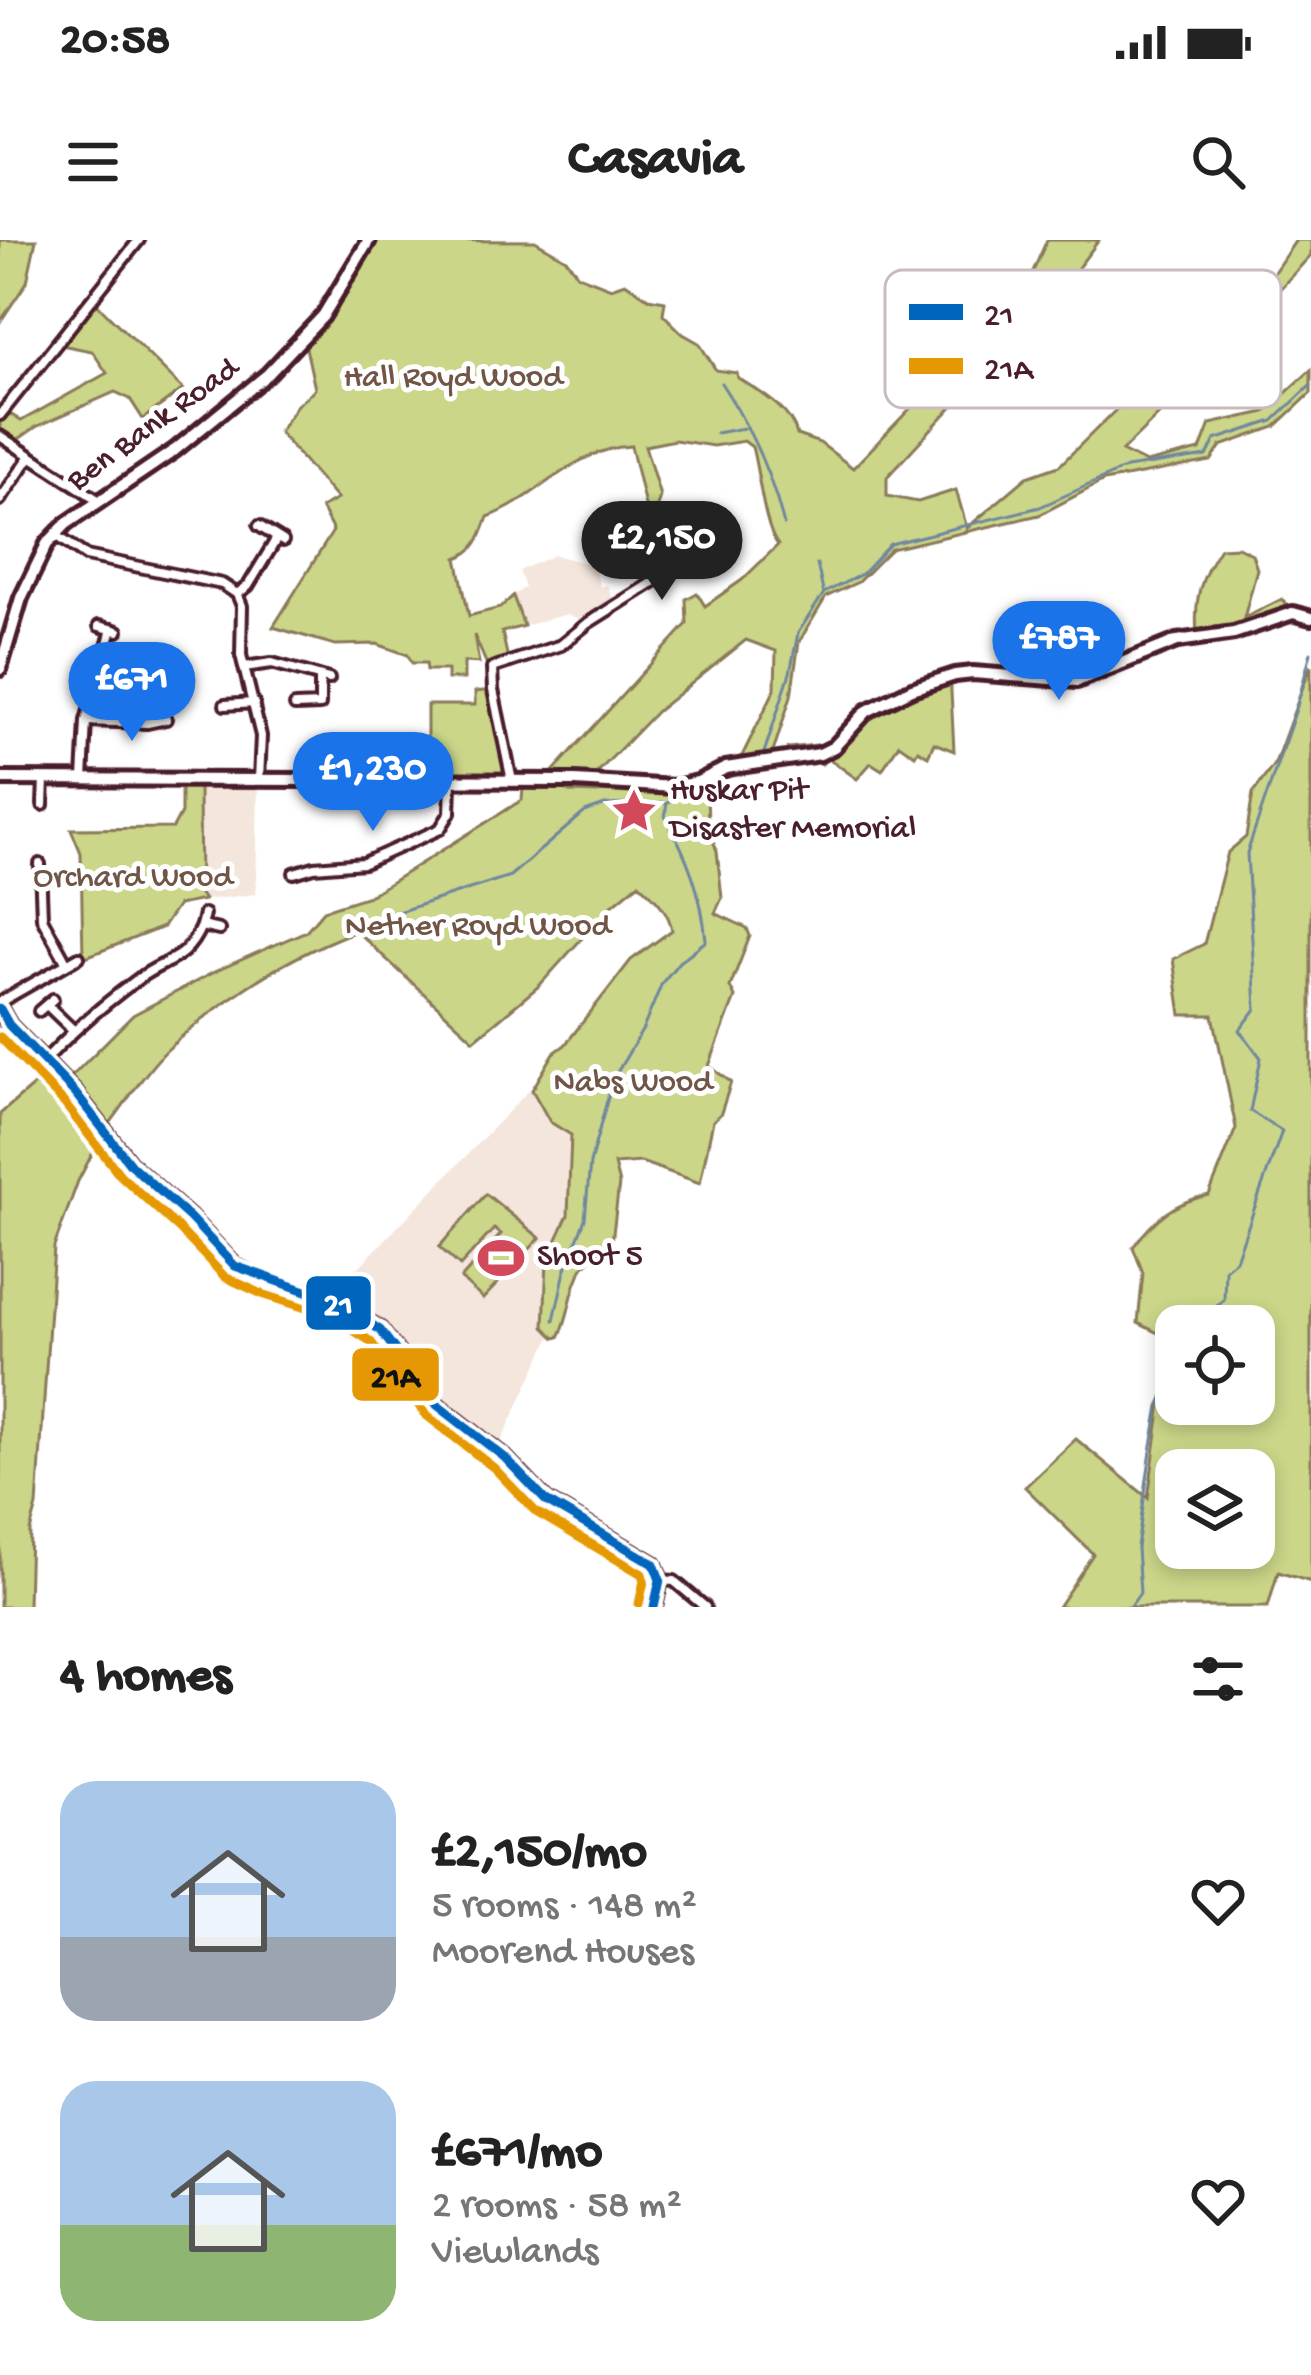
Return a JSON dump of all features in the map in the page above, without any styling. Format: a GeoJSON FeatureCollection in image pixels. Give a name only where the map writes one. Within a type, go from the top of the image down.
{"type":"FeatureCollection","features":[{"type":"Feature","properties":{"kind":"main road","name":"Ben Bank Road"},"geometry":{"type":"LineString","coordinates":[[0,669],[30,574],[55,534],[175,450],[268,374],[322,316],[369,240]]}},
{"type":"Feature","properties":{"kind":"main road"},"geometry":{"type":"LineString","coordinates":[[0,779],[676,787],[726,768],[820,754],[835,747],[867,711],[955,675],[1077,681],[1178,641],[1234,633],[1293,613],[1311,618]]}},
{"type":"Feature","properties":{"kind":"main road"},"geometry":{"type":"LineString","coordinates":[[0,1006],[5,1029],[44,1061],[131,1165],[235,1266],[337,1302],[380,1330],[437,1405],[507,1461],[554,1508],[649,1560],[660,1580],[655,1607]]}},
{"type":"Feature","properties":{"kind":"street"},"geometry":{"type":"LineString","coordinates":[[0,416],[139,240]]}},
{"type":"Feature","properties":{"kind":"street"},"geometry":{"type":"LineString","coordinates":[[0,436],[98,500]]}},
{"type":"Feature","properties":{"kind":"street"},"geometry":{"type":"LineString","coordinates":[[1,495],[28,458]]}},
{"type":"Feature","properties":{"kind":"street"},"geometry":{"type":"LineString","coordinates":[[237,593],[248,586],[280,540],[262,530]]}},
{"type":"Feature","properties":{"kind":"street"},"geometry":{"type":"LineString","coordinates":[[55,534],[86,556],[223,584],[237,593],[242,606],[240,646],[261,736],[259,780]]}},
{"type":"Feature","properties":{"kind":"street"},"geometry":{"type":"LineString","coordinates":[[512,782],[492,668],[561,645],[680,566],[724,555]]}},
{"type":"Feature","properties":{"kind":"street"},"geometry":{"type":"LineString","coordinates":[[83,779],[86,721],[115,630],[99,626]]}},
{"type":"Feature","properties":{"kind":"street"},"geometry":{"type":"LineString","coordinates":[[244,668],[272,663],[325,678],[320,705],[295,706]]}},
{"type":"Feature","properties":{"kind":"street"},"geometry":{"type":"LineString","coordinates":[[225,705],[254,703]]}},
{"type":"Feature","properties":{"kind":"street"},"geometry":{"type":"LineString","coordinates":[[86,721],[147,723],[166,718]]}},
{"type":"Feature","properties":{"kind":"street"},"geometry":{"type":"LineString","coordinates":[[43,805],[44,779]]}},
{"type":"Feature","properties":{"kind":"street"},"geometry":{"type":"LineString","coordinates":[[294,873],[364,863],[440,829],[450,813],[451,781]]}},
{"type":"Feature","properties":{"kind":"street"},"geometry":{"type":"LineString","coordinates":[[40,864],[42,918],[66,962]]}},
{"type":"Feature","properties":{"kind":"street"},"geometry":{"type":"LineString","coordinates":[[44,1061],[73,1030],[141,977],[188,950],[204,914]]}},
{"type":"Feature","properties":{"kind":"street"},"geometry":{"type":"LineString","coordinates":[[201,926],[219,930]]}},
{"type":"Feature","properties":{"kind":"street"},"geometry":{"type":"LineString","coordinates":[[0,1006],[79,957]]}},
{"type":"Feature","properties":{"kind":"street"},"geometry":{"type":"LineString","coordinates":[[47,1005],[73,1030]]}},
{"type":"Feature","properties":{"kind":"street"},"geometry":{"type":"LineString","coordinates":[[660,1580],[674,1581],[705,1607]]}},
{"type":"Feature","properties":{"kind":"shaded area"},"geometry":{"type":"Polygon","coordinates":[[[554,555],[593,565],[600,587],[607,585],[614,602],[583,621],[567,614],[524,626],[513,596],[525,587],[519,571],[554,555]]]}},
{"type":"Feature","properties":{"kind":"shaded area"},"geometry":{"type":"Polygon","coordinates":[[[258,785],[256,894],[204,900],[200,895],[199,787],[258,785]]]}},
{"type":"Feature","properties":{"kind":"shaded area"},"geometry":{"type":"Polygon","coordinates":[[[535,1084],[533,1096],[540,1108],[550,1122],[571,1135],[570,1199],[544,1289],[544,1327],[552,1334],[498,1448],[445,1406],[385,1324],[335,1292],[535,1084]]]}},
{"type":"Feature","properties":{"kind":"green space"},"geometry":{"type":"Polygon","coordinates":[[[0,240],[36,240],[27,282],[0,322],[0,240]]]}},
{"type":"Feature","properties":{"kind":"green space"},"geometry":{"type":"Polygon","coordinates":[[[374,240],[535,241],[566,259],[578,275],[611,288],[625,283],[648,298],[665,301],[663,314],[699,343],[716,370],[737,373],[782,410],[797,435],[820,443],[853,468],[911,408],[951,408],[887,477],[887,496],[918,502],[956,490],[967,528],[1027,477],[1059,466],[1118,408],[1166,408],[1122,451],[1146,463],[1200,450],[1210,424],[1281,408],[1281,397],[1311,370],[1311,393],[1275,427],[1221,446],[1211,461],[1104,481],[1039,515],[891,549],[858,582],[826,597],[799,642],[791,696],[772,755],[707,788],[708,827],[717,851],[722,898],[715,913],[747,928],[750,936],[730,987],[735,997],[709,1066],[731,1082],[721,1113],[713,1121],[700,1183],[641,1162],[614,1164],[619,1184],[612,1242],[582,1269],[563,1328],[555,1338],[544,1327],[547,1261],[568,1215],[571,1135],[550,1122],[532,1090],[554,1053],[631,960],[672,930],[664,910],[639,883],[611,906],[539,986],[474,1040],[356,931],[279,967],[209,1014],[158,1059],[108,1126],[70,1078],[133,1015],[306,931],[324,910],[369,896],[522,800],[523,787],[676,794],[705,788],[690,778],[742,756],[775,689],[776,651],[746,640],[657,711],[596,774],[548,777],[687,624],[686,599],[697,593],[705,606],[742,580],[778,545],[765,514],[752,447],[744,441],[713,446],[675,440],[645,446],[660,496],[655,514],[646,510],[631,446],[591,456],[488,517],[474,547],[457,558],[469,616],[500,608],[513,596],[524,626],[502,632],[508,659],[487,665],[474,635],[479,663],[464,662],[464,679],[447,679],[447,670],[427,670],[426,663],[412,663],[408,655],[377,644],[335,645],[273,627],[333,531],[321,508],[337,499],[279,432],[296,406],[315,389],[305,343],[374,240]]]}},
{"type":"Feature","properties":{"kind":"green space"},"geometry":{"type":"Polygon","coordinates":[[[1047,240],[1099,240],[1076,270],[1034,270],[1047,240]]]}},
{"type":"Feature","properties":{"kind":"green space"},"geometry":{"type":"Polygon","coordinates":[[[1296,240],[1311,240],[1311,255],[1281,288],[1281,270],[1275,270],[1296,240]]]}},
{"type":"Feature","properties":{"kind":"green space"},"geometry":{"type":"Polygon","coordinates":[[[95,302],[183,389],[143,419],[130,399],[115,392],[36,427],[10,445],[0,436],[4,410],[21,421],[107,373],[92,351],[61,345],[95,302]]]}},
{"type":"Feature","properties":{"kind":"green space"},"geometry":{"type":"Polygon","coordinates":[[[1238,547],[1252,554],[1257,569],[1244,618],[1282,599],[1293,610],[1234,630],[1197,635],[1198,600],[1208,569],[1220,548],[1238,547]]]}},
{"type":"Feature","properties":{"kind":"green space"},"geometry":{"type":"Polygon","coordinates":[[[1311,665],[1311,1582],[1278,1572],[1268,1607],[1058,1607],[1093,1554],[1025,1487],[1076,1439],[1148,1498],[1158,1425],[1275,1425],[1275,1305],[1155,1305],[1155,1332],[1138,1323],[1143,1273],[1133,1247],[1166,1213],[1209,1195],[1236,1128],[1213,1015],[1181,1015],[1173,959],[1204,944],[1228,852],[1246,837],[1253,793],[1275,763],[1311,665]]]}},
{"type":"Feature","properties":{"kind":"green space"},"geometry":{"type":"Polygon","coordinates":[[[950,671],[954,751],[934,743],[928,756],[918,750],[915,755],[899,744],[882,770],[871,763],[857,779],[828,758],[822,764],[816,759],[797,760],[788,748],[826,744],[868,703],[919,678],[950,671]]]}},
{"type":"Feature","properties":{"kind":"green space"},"geometry":{"type":"Polygon","coordinates":[[[491,690],[508,776],[427,777],[427,705],[475,705],[475,692],[491,690]]]}},
{"type":"Feature","properties":{"kind":"green space","name":"Orchard Wood"},"geometry":{"type":"Polygon","coordinates":[[[181,786],[199,787],[200,894],[204,900],[178,905],[163,927],[83,958],[81,853],[71,829],[173,828],[181,813],[181,786]]]}},
{"type":"Feature","properties":{"kind":"green space"},"geometry":{"type":"Polygon","coordinates":[[[49,1072],[101,1137],[78,1181],[54,1247],[28,1607],[0,1607],[0,1114],[49,1072]]]}},
{"type":"Feature","properties":{"kind":"green space"},"geometry":{"type":"Polygon","coordinates":[[[486,1194],[540,1238],[483,1299],[461,1279],[501,1234],[494,1229],[460,1266],[439,1247],[486,1194]]]}},
{"type":"Feature","properties":{"kind":"waterway"},"geometry":{"type":"LineString","coordinates":[[721,383],[758,451],[784,525]]}},
{"type":"Feature","properties":{"kind":"waterway"},"geometry":{"type":"LineString","coordinates":[[763,756],[798,633],[824,593],[862,574],[890,544],[1040,507],[1126,468],[1207,456],[1215,440],[1273,421],[1311,385]]}},
{"type":"Feature","properties":{"kind":"waterway"},"geometry":{"type":"LineString","coordinates":[[716,433],[744,428]]}},
{"type":"Feature","properties":{"kind":"waterway"},"geometry":{"type":"LineString","coordinates":[[817,564],[823,591]]}},
{"type":"Feature","properties":{"kind":"waterway"},"geometry":{"type":"LineString","coordinates":[[1218,1305],[1224,1300],[1225,1269],[1236,1260],[1282,1131],[1250,1111],[1261,1058],[1240,1030],[1256,1009],[1247,853],[1311,652]]}},
{"type":"Feature","properties":{"kind":"waterway"},"geometry":{"type":"LineString","coordinates":[[342,930],[510,876],[585,812],[605,805],[667,803],[737,771]]}},
{"type":"Feature","properties":{"kind":"waterway"},"geometry":{"type":"LineString","coordinates":[[554,1320],[565,1271],[585,1219],[590,1163],[613,1079],[643,1029],[662,983],[706,941],[693,876],[665,816],[667,803]]}},
{"type":"Feature","properties":{"kind":"waterway"},"geometry":{"type":"LineString","coordinates":[[1130,1607],[1140,1593],[1137,1548],[1156,1425]]}},
{"type":"Feature","properties":{"kind":"transit line","name":"21"},"geometry":{"type":"LineString","coordinates":[[0,1009],[131,1165],[235,1266],[337,1302],[380,1330],[437,1405],[504,1457],[546,1501],[654,1564],[660,1580],[654,1607]]}},
{"type":"Feature","properties":{"kind":"transit line","name":"21A"},"geometry":{"type":"LineString","coordinates":[[0,1037],[64,1103],[120,1175],[225,1277],[331,1316],[370,1341],[426,1415],[494,1468],[536,1512],[642,1574],[639,1604]]}},
{"type":"Feature","properties":{"kind":"place","name":"Huskar Pit Disaster Memorial"},"geometry":{"type":"Point","coordinates":[634,811]}},
{"type":"Feature","properties":{"kind":"place","name":"Shoot 5"},"geometry":{"type":"Point","coordinates":[501,1258]}},
{"type":"Feature","properties":{"kind":"park label","name":"Hall Royd Wood"},"geometry":{"type":"Point","coordinates":[453,379]}},
{"type":"Feature","properties":{"kind":"park label","name":"Nether Royd Wood"},"geometry":{"type":"Point","coordinates":[478,928]}},
{"type":"Feature","properties":{"kind":"park label","name":"Nabs Wood"},"geometry":{"type":"Point","coordinates":[633,1084]}}]}
